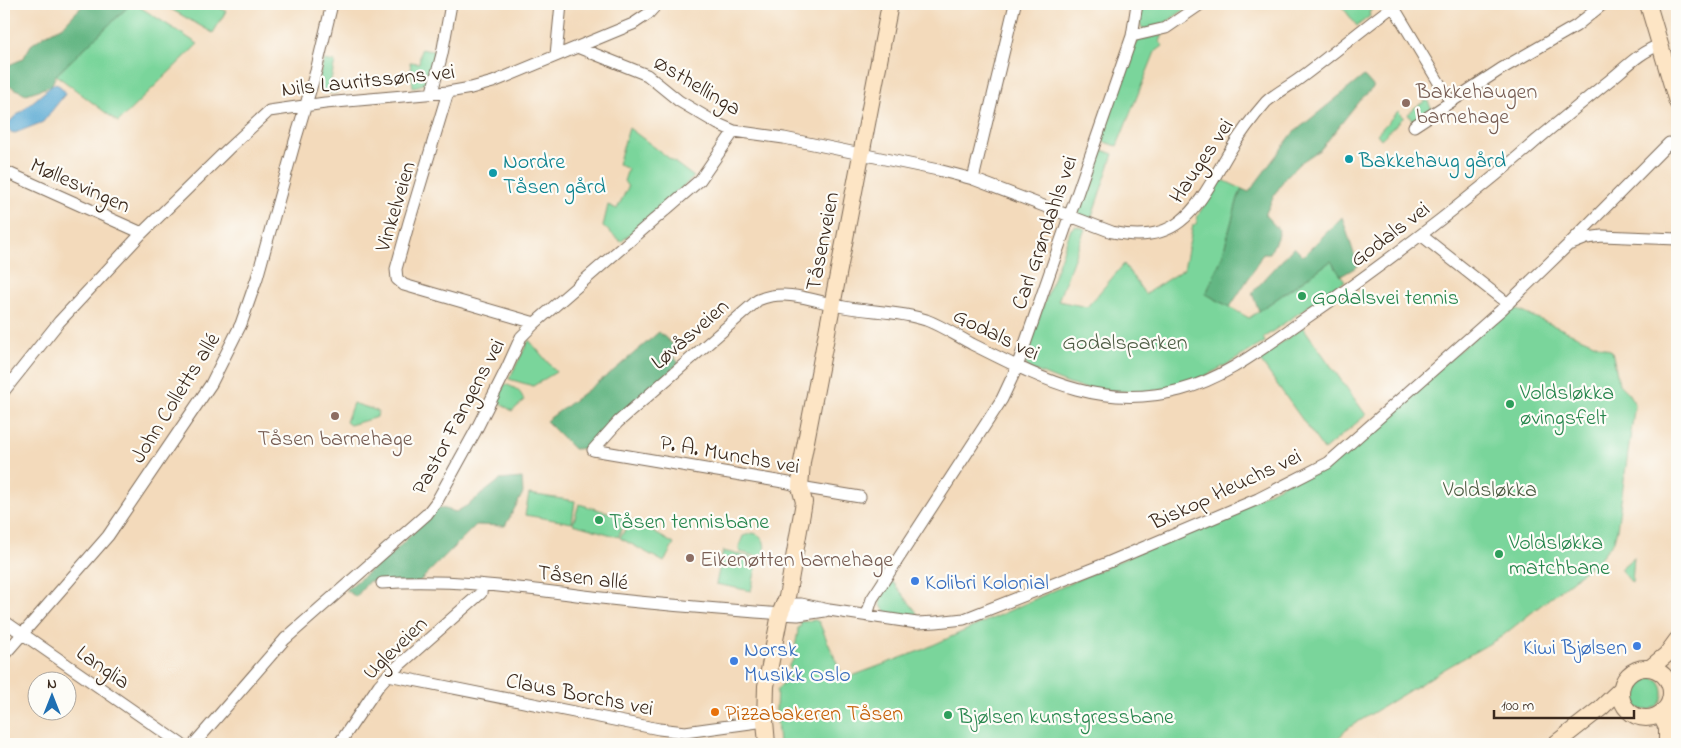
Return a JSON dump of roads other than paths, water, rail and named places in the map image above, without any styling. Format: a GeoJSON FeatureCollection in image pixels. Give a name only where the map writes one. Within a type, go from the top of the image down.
{"type":"FeatureCollection","features":[{"type":"Feature","properties":{"kind":"street","name":"John Colletts allé"},"geometry":{"type":"LineString","coordinates":[[4,654],[108,536],[211,384],[241,324],[257,278],[316,71],[332,4]]}},
{"type":"Feature","properties":{"kind":"street"},"geometry":{"type":"LineString","coordinates":[[432,92],[442,54],[451,4]]}},
{"type":"Feature","properties":{"kind":"street"},"geometry":{"type":"LineString","coordinates":[[556,55],[560,4]]}},
{"type":"Feature","properties":{"kind":"street","name":"Nils Lauritssøns vei"},"geometry":{"type":"LineString","coordinates":[[4,391],[59,322],[142,233],[265,114],[277,109],[432,92],[448,92],[493,82],[633,24],[648,14],[656,4]]}},
{"type":"Feature","properties":{"kind":"street","name":"Tåsenveien"},"geometry":{"type":"LineString","coordinates":[[767,744],[765,721],[767,680],[780,614],[778,595],[800,487],[802,462],[860,154],[890,4]]}},
{"type":"Feature","properties":{"kind":"street"},"geometry":{"type":"LineString","coordinates":[[973,179],[1015,4]]}},
{"type":"Feature","properties":{"kind":"street","name":"Carl Grøndahls vei"},"geometry":{"type":"LineString","coordinates":[[867,614],[872,598],[1002,399],[1017,367],[1132,36],[1137,4]]}},
{"type":"Feature","properties":{"kind":"street"},"geometry":{"type":"LineString","coordinates":[[1132,36],[1166,28],[1201,4]]}},
{"type":"Feature","properties":{"kind":"street"},"geometry":{"type":"LineString","coordinates":[[1414,126],[1501,69],[1576,26],[1603,4]]}},
{"type":"Feature","properties":{"kind":"street"},"geometry":{"type":"LineString","coordinates":[[1648,4],[1677,102]]}},
{"type":"Feature","properties":{"kind":"street"},"geometry":{"type":"LineString","coordinates":[[1394,5],[1450,101]]}},
{"type":"Feature","properties":{"kind":"street","name":"Hauges vei"},"geometry":{"type":"LineString","coordinates":[[860,154],[973,179],[1112,232],[1127,236],[1146,235],[1176,225],[1193,211],[1235,143],[1268,100],[1302,78],[1394,5]]}},
{"type":"Feature","properties":{"kind":"street","name":"Godals vei"},"geometry":{"type":"LineString","coordinates":[[832,304],[926,320],[1017,367],[1071,389],[1126,398],[1152,396],[1182,390],[1238,365],[1374,272],[1644,52],[1660,45]]}},
{"type":"Feature","properties":{"kind":"street","name":"Østhellinga"},"geometry":{"type":"LineString","coordinates":[[577,47],[647,75],[679,101],[718,124],[734,130],[860,154]]}},
{"type":"Feature","properties":{"kind":"street","name":"Vinkelveien"},"geometry":{"type":"LineString","coordinates":[[448,92],[406,232],[396,269],[397,279],[404,285],[534,323]]}},
{"type":"Feature","properties":{"kind":"street","name":"Pastor Fangens vei"},"geometry":{"type":"LineString","coordinates":[[194,744],[285,639],[427,514],[437,501],[475,432],[521,337],[534,323],[700,180],[734,130]]}},
{"type":"Feature","properties":{"kind":"street","name":"Biskop Heuchs vei"},"geometry":{"type":"LineString","coordinates":[[780,614],[794,604],[801,604],[917,623],[964,619],[1107,563],[1258,499],[1328,463],[1508,304],[1669,142]]}},
{"type":"Feature","properties":{"kind":"street","name":"Møllesvingen"},"geometry":{"type":"LineString","coordinates":[[4,171],[142,233]]}},
{"type":"Feature","properties":{"kind":"street"},"geometry":{"type":"LineString","coordinates":[[1421,235],[1508,304]]}},
{"type":"Feature","properties":{"kind":"street","name":"Biskop Heuchs vei"},"geometry":{"type":"LineString","coordinates":[[1568,245],[1587,238],[1602,236],[1677,239]]}},
{"type":"Feature","properties":{"kind":"street","name":"Løvåsveien"},"geometry":{"type":"LineString","coordinates":[[593,450],[618,422],[758,300],[769,295],[781,294],[832,304]]}},
{"type":"Feature","properties":{"kind":"street","name":"P. A. Munchs vei"},"geometry":{"type":"LineString","coordinates":[[593,450],[860,497]]}},
{"type":"Feature","properties":{"kind":"street","name":"Tåsen allé"},"geometry":{"type":"LineString","coordinates":[[382,583],[410,581],[448,582],[642,603],[780,614]]}},
{"type":"Feature","properties":{"kind":"street","name":"Ugleveien"},"geometry":{"type":"LineString","coordinates":[[340,744],[388,675],[481,593],[482,585]]}},
{"type":"Feature","properties":{"kind":"street","name":"Langlia"},"geometry":{"type":"LineString","coordinates":[[4,621],[181,744]]}},
{"type":"Feature","properties":{"kind":"street"},"geometry":{"type":"LineString","coordinates":[[1650,668],[1666,656],[1677,640]]}},
{"type":"Feature","properties":{"kind":"street"},"geometry":{"type":"LineString","coordinates":[[1555,744],[1602,707],[1621,689],[1624,681],[1632,672],[1638,669],[1650,668],[1662,674],[1674,690],[1664,711],[1653,717],[1639,717],[1627,709],[1623,703],[1621,689]]}},
{"type":"Feature","properties":{"kind":"street","name":"Claus Borchs vei"},"geometry":{"type":"LineString","coordinates":[[388,675],[650,727],[686,732],[765,721]]}},
{"type":"Feature","properties":{"kind":"street"},"geometry":{"type":"LineString","coordinates":[[1572,744],[1609,716],[1627,709]]}},
{"type":"Feature","properties":{"kind":"street"},"geometry":{"type":"LineString","coordinates":[[1660,714],[1667,728],[1667,744]]}},
{"type":"Feature","properties":{"kind":"water"},"geometry":{"type":"Polygon","coordinates":[[[55,83],[66,93],[43,122],[15,133],[10,132],[7,125],[11,120],[55,83]]]}},
{"type":"Feature","properties":{"kind":"place","name":"Bakkehaugen barnehage"},"geometry":{"type":"Point","coordinates":[1406,103]}},
{"type":"Feature","properties":{"kind":"place","name":"Bakkehaug gård"},"geometry":{"type":"Point","coordinates":[1349,159]}},
{"type":"Feature","properties":{"kind":"place","name":"Nordre Tåsen gård"},"geometry":{"type":"Point","coordinates":[493,173]}},
{"type":"Feature","properties":{"kind":"place","name":"Godalsvei tennis"},"geometry":{"type":"Point","coordinates":[1302,296]}},
{"type":"Feature","properties":{"kind":"place","name":"Voldsløkka øvingsfelt"},"geometry":{"type":"Point","coordinates":[1510,404]}},
{"type":"Feature","properties":{"kind":"place","name":"Tåsen barnehage"},"geometry":{"type":"Point","coordinates":[335,416]}},
{"type":"Feature","properties":{"kind":"place","name":"Tåsen tennisbane"},"geometry":{"type":"Point","coordinates":[599,520]}},
{"type":"Feature","properties":{"kind":"place","name":"Voldsløkka matchbane"},"geometry":{"type":"Point","coordinates":[1499,554]}},
{"type":"Feature","properties":{"kind":"place","name":"Eikenøtten barnehage"},"geometry":{"type":"Point","coordinates":[690,558]}},
{"type":"Feature","properties":{"kind":"place","name":"Kolibri Kolonial"},"geometry":{"type":"Point","coordinates":[915,581]}},
{"type":"Feature","properties":{"kind":"place","name":"Kiwi Bjølsen"},"geometry":{"type":"Point","coordinates":[1637,646]}},
{"type":"Feature","properties":{"kind":"place","name":"Norsk Musikk Oslo"},"geometry":{"type":"Point","coordinates":[734,661]}},
{"type":"Feature","properties":{"kind":"place","name":"Pizzabakeren Tåsen"},"geometry":{"type":"Point","coordinates":[715,712]}},
{"type":"Feature","properties":{"kind":"place","name":"Bjølsen kunstgressbane"},"geometry":{"type":"Point","coordinates":[948,715]}},
{"type":"Feature","properties":{"kind":"park label","name":"Godalsparken"},"geometry":{"type":"Point","coordinates":[1125,341]}},
{"type":"Feature","properties":{"kind":"park label","name":"Voldsløkka"},"geometry":{"type":"Point","coordinates":[1490,488]}}]}
